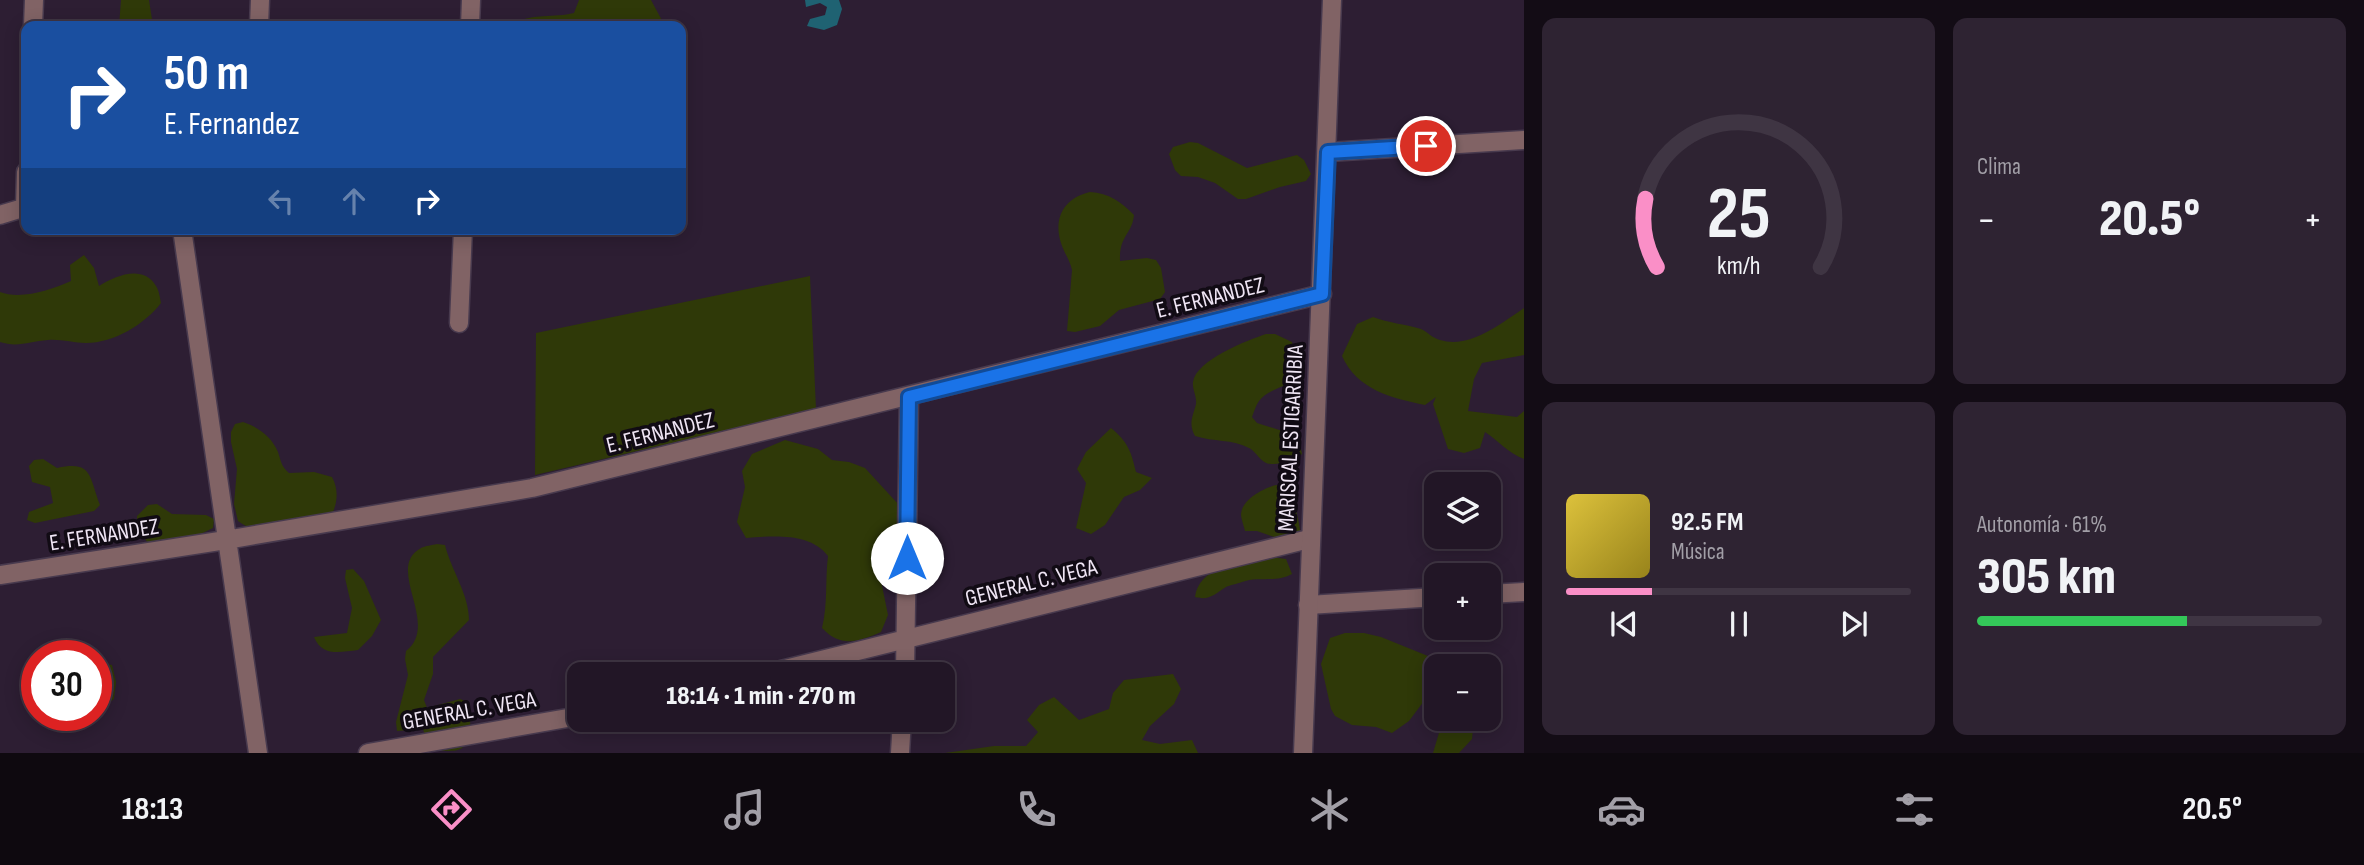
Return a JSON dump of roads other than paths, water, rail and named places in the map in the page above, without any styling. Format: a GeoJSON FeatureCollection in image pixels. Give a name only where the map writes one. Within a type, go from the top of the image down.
{"type":"FeatureCollection","features":[{"type":"Feature","properties":{"kind":"street"},"geometry":{"type":"LineString","coordinates":[[33,21],[34,0]]}},
{"type":"Feature","properties":{"kind":"street"},"geometry":{"type":"LineString","coordinates":[[258,21],[260,0]]}},
{"type":"Feature","properties":{"kind":"street"},"geometry":{"type":"LineString","coordinates":[[470,21],[471,0]]}},
{"type":"Feature","properties":{"kind":"street","name":"MARISCAL ESTIGARRIBIA"},"geometry":{"type":"LineString","coordinates":[[1303,753],[1309,539],[1322,294],[1332,0]]}},
{"type":"Feature","properties":{"kind":"street"},"geometry":{"type":"LineString","coordinates":[[1328,152],[1524,140]]}},
{"type":"Feature","properties":{"kind":"street"},"geometry":{"type":"LineString","coordinates":[[0,215],[21,208]]}},
{"type":"Feature","properties":{"kind":"street"},"geometry":{"type":"LineString","coordinates":[[183,235],[258,753]]}},
{"type":"Feature","properties":{"kind":"street"},"geometry":{"type":"LineString","coordinates":[[459,323],[463,235]]}},
{"type":"Feature","properties":{"kind":"street","name":"E. FERNANDEZ"},"geometry":{"type":"LineString","coordinates":[[0,575],[532,488],[1322,294]]}},
{"type":"Feature","properties":{"kind":"street"},"geometry":{"type":"LineString","coordinates":[[906,662],[909,397]]}},
{"type":"Feature","properties":{"kind":"street","name":"GENERAL C. VEGA"},"geometry":{"type":"LineString","coordinates":[[812,662],[1309,539]]}},
{"type":"Feature","properties":{"kind":"street"},"geometry":{"type":"LineString","coordinates":[[1501,593],[1524,592]]}},
{"type":"Feature","properties":{"kind":"street"},"geometry":{"type":"LineString","coordinates":[[1308,605],[1424,598]]}},
{"type":"Feature","properties":{"kind":"street","name":"GENERAL C. VEGA"},"geometry":{"type":"LineString","coordinates":[[368,753],[567,718]]}},
{"type":"Feature","properties":{"kind":"street"},"geometry":{"type":"LineString","coordinates":[[900,753],[901,732]]}},
{"type":"Feature","properties":{"kind":"water"},"geometry":{"type":"Polygon","coordinates":[[[805,0],[839,0],[842,9],[837,25],[824,30],[807,26],[810,19],[825,15],[827,7],[820,3],[806,7],[805,0]]]}}]}
